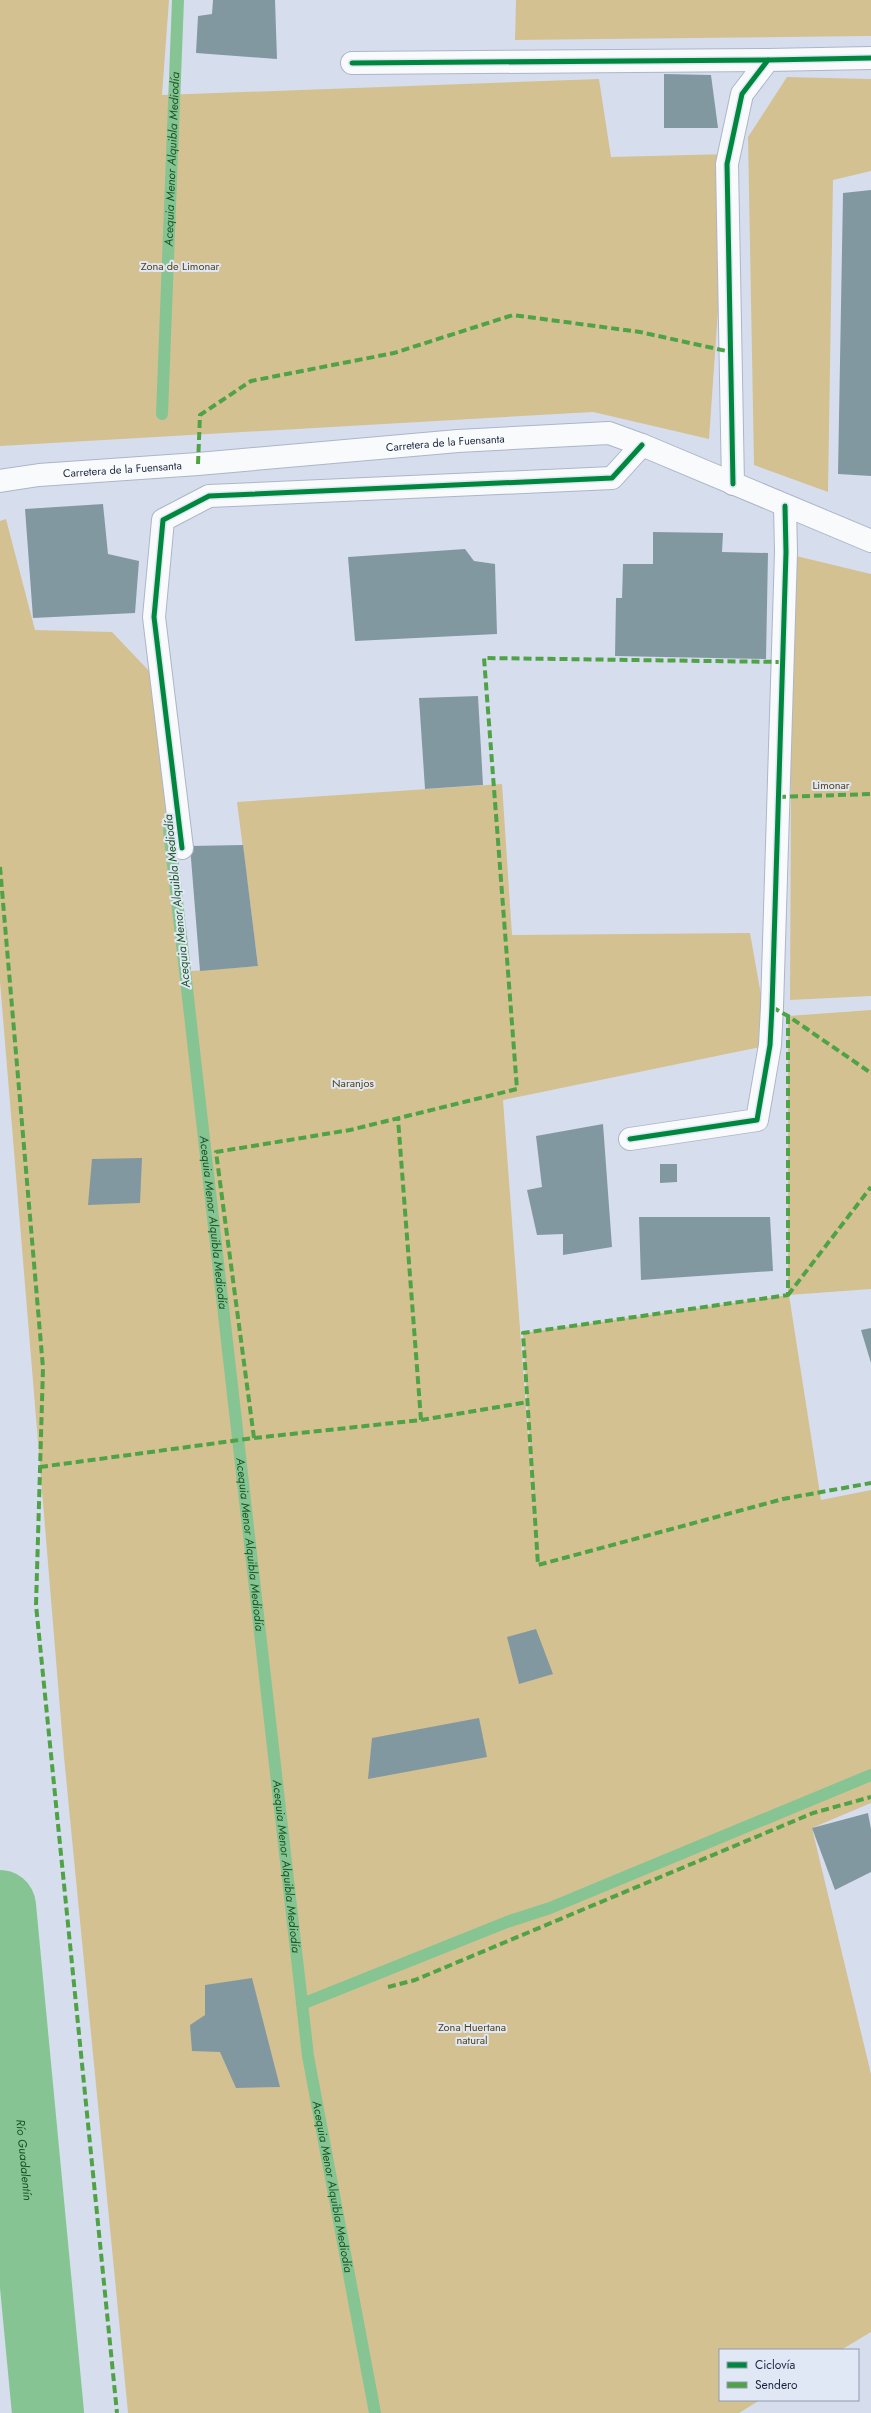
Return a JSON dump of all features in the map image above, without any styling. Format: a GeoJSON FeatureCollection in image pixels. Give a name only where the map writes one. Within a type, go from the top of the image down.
{"type":"FeatureCollection","features":[{"type":"Feature","properties":{"kind":"street"},"geometry":{"type":"LineString","coordinates":[[352,63],[871,58]]}},
{"type":"Feature","properties":{"kind":"street"},"geometry":{"type":"LineString","coordinates":[[733,484],[727,164],[742,94],[768,60]]}},
{"type":"Feature","properties":{"kind":"street","name":"Carretera de la Fuensanta"},"geometry":{"type":"LineString","coordinates":[[0,480],[39,475],[198,464],[458,441],[608,433],[642,444],[733,484],[871,541]]}},
{"type":"Feature","properties":{"kind":"street"},"geometry":{"type":"LineString","coordinates":[[182,848],[154,617],[164,520],[209,496],[612,478],[642,444]]}},
{"type":"Feature","properties":{"kind":"street"},"geometry":{"type":"LineString","coordinates":[[630,1139],[757,1120],[770,1045],[772,1007],[786,552],[785,506]]}},
{"type":"Feature","properties":{"kind":"green space","name":"Zona de Limonar"},"geometry":{"type":"Polygon","coordinates":[[[0,0],[169,0],[162,95],[599,79],[611,157],[729,154],[709,439],[593,412],[0,446],[0,0]]]}},
{"type":"Feature","properties":{"kind":"green space"},"geometry":{"type":"Polygon","coordinates":[[[516,0],[871,0],[871,36],[515,40],[516,0]]]}},
{"type":"Feature","properties":{"kind":"green space"},"geometry":{"type":"Polygon","coordinates":[[[787,77],[871,79],[871,171],[833,180],[828,492],[754,465],[748,137],[787,77]]]}},
{"type":"Feature","properties":{"kind":"green space","name":"Zona Huertana natural"},"geometry":{"type":"Polygon","coordinates":[[[6,519],[35,630],[112,632],[151,673],[191,971],[258,966],[237,802],[502,784],[512,935],[750,933],[770,1045],[503,1100],[534,1517],[523,1333],[788,1295],[788,1016],[871,1010],[871,1289],[789,1295],[821,1500],[871,1490],[871,1803],[812,1828],[871,2074],[871,2332],[843,2349],[719,2349],[719,2401],[758,2401],[739,2413],[128,2413],[64,1757],[0,982],[0,521],[6,519]]]}},
{"type":"Feature","properties":{"kind":"green space","name":"Limonar"},"geometry":{"type":"Polygon","coordinates":[[[792,555],[871,574],[871,996],[790,1000],[792,555]]]}},
{"type":"Feature","properties":{"kind":"building"},"geometry":{"type":"Polygon","coordinates":[[[213,0],[275,0],[277,59],[196,53],[198,16],[212,14],[213,0]]]}},
{"type":"Feature","properties":{"kind":"building"},"geometry":{"type":"Polygon","coordinates":[[[664,74],[711,75],[718,128],[664,128],[664,74]]]}},
{"type":"Feature","properties":{"kind":"building"},"geometry":{"type":"Polygon","coordinates":[[[871,190],[871,476],[838,474],[843,193],[871,190]]]}},
{"type":"Feature","properties":{"kind":"building"},"geometry":{"type":"Polygon","coordinates":[[[103,504],[108,554],[139,561],[135,613],[33,618],[25,509],[103,504]]]}},
{"type":"Feature","properties":{"kind":"building"},"geometry":{"type":"Polygon","coordinates":[[[653,532],[723,533],[722,552],[768,553],[766,659],[615,656],[616,598],[622,598],[623,564],[653,564],[653,532]]]}},
{"type":"Feature","properties":{"kind":"building"},"geometry":{"type":"Polygon","coordinates":[[[465,549],[474,561],[495,564],[497,634],[355,641],[348,557],[465,549]]]}},
{"type":"Feature","properties":{"kind":"building"},"geometry":{"type":"Polygon","coordinates":[[[478,696],[483,785],[425,789],[419,698],[478,696]]]}},
{"type":"Feature","properties":{"kind":"building"},"geometry":{"type":"Polygon","coordinates":[[[243,845],[258,966],[200,971],[190,846],[243,845]]]}},
{"type":"Feature","properties":{"kind":"building"},"geometry":{"type":"Polygon","coordinates":[[[603,1124],[612,1247],[563,1255],[563,1234],[537,1235],[527,1190],[542,1187],[536,1136],[603,1124]]]}},
{"type":"Feature","properties":{"kind":"building"},"geometry":{"type":"Polygon","coordinates":[[[142,1158],[140,1203],[88,1205],[92,1159],[142,1158]]]}},
{"type":"Feature","properties":{"kind":"building"},"geometry":{"type":"Polygon","coordinates":[[[660,1164],[677,1164],[677,1182],[660,1183],[660,1164]]]}},
{"type":"Feature","properties":{"kind":"building"},"geometry":{"type":"Polygon","coordinates":[[[639,1217],[770,1217],[773,1271],[641,1280],[639,1217]]]}},
{"type":"Feature","properties":{"kind":"building"},"geometry":{"type":"Polygon","coordinates":[[[871,1328],[871,1363],[861,1330],[871,1328]]]}},
{"type":"Feature","properties":{"kind":"building"},"geometry":{"type":"Polygon","coordinates":[[[536,1629],[553,1674],[519,1684],[507,1637],[536,1629]]]}},
{"type":"Feature","properties":{"kind":"building"},"geometry":{"type":"Polygon","coordinates":[[[479,1718],[487,1757],[368,1779],[372,1738],[479,1718]]]}},
{"type":"Feature","properties":{"kind":"building"},"geometry":{"type":"Polygon","coordinates":[[[868,1813],[871,1829],[871,1872],[835,1890],[812,1828],[868,1813]]]}},
{"type":"Feature","properties":{"kind":"building"},"geometry":{"type":"Polygon","coordinates":[[[252,1978],[280,2087],[236,2088],[220,2052],[192,2051],[190,2025],[205,2015],[205,1985],[252,1978]]]}},
{"type":"Feature","properties":{"kind":"waterway","name":"Acequia Menor Alquibla Mediodía"},"geometry":{"type":"LineString","coordinates":[[162,414],[178,0]]}},
{"type":"Feature","properties":{"kind":"waterway","name":"Acequia Menor Alquibla Mediodía"},"geometry":{"type":"LineString","coordinates":[[169,830],[308,2056],[375,2413]]}},
{"type":"Feature","properties":{"kind":"waterway"},"geometry":{"type":"LineString","coordinates":[[302,2004],[507,1922],[550,1908],[871,1775]]}},
{"type":"Feature","properties":{"kind":"waterway","name":"Río Guadalentín"},"geometry":{"type":"LineString","coordinates":[[0,1906],[48,2413]]}},
{"type":"Feature","properties":{"kind":"marked path"},"geometry":{"type":"LineString","coordinates":[[198,464],[200,415],[251,381],[394,353],[513,315],[640,332],[731,352]]}},
{"type":"Feature","properties":{"kind":"marked path"},"geometry":{"type":"LineString","coordinates":[[40,1467],[254,1438],[216,1152],[350,1130],[517,1089],[484,658],[782,662]]}},
{"type":"Feature","properties":{"kind":"marked path"},"geometry":{"type":"LineString","coordinates":[[778,797],[871,794]]}},
{"type":"Feature","properties":{"kind":"marked path"},"geometry":{"type":"LineString","coordinates":[[0,867],[43,1368],[36,1605],[117,2413]]}},
{"type":"Feature","properties":{"kind":"marked path"},"geometry":{"type":"LineString","coordinates":[[772,1007],[788,1016],[871,1073]]}},
{"type":"Feature","properties":{"kind":"marked path"},"geometry":{"type":"LineString","coordinates":[[788,1016],[788,1295],[523,1333],[538,1565],[783,1499],[871,1483]]}},
{"type":"Feature","properties":{"kind":"marked path"},"geometry":{"type":"LineString","coordinates":[[254,1438],[421,1420],[398,1119]]}},
{"type":"Feature","properties":{"kind":"marked path"},"geometry":{"type":"LineString","coordinates":[[788,1295],[871,1187]]}},
{"type":"Feature","properties":{"kind":"marked path"},"geometry":{"type":"LineString","coordinates":[[421,1420],[528,1402]]}},
{"type":"Feature","properties":{"kind":"marked path"},"geometry":{"type":"LineString","coordinates":[[388,1987],[415,1980],[813,1813],[871,1797]]}},
{"type":"Feature","properties":{"kind":"cycle path"},"geometry":{"type":"LineString","coordinates":[[733,484],[727,164],[742,94],[768,60],[871,58]]}},
{"type":"Feature","properties":{"kind":"cycle path"},"geometry":{"type":"LineString","coordinates":[[352,63],[768,60]]}},
{"type":"Feature","properties":{"kind":"cycle path"},"geometry":{"type":"LineString","coordinates":[[182,848],[154,617],[163,520],[209,496],[612,478],[642,445]]}},
{"type":"Feature","properties":{"kind":"cycle path"},"geometry":{"type":"LineString","coordinates":[[630,1139],[757,1120],[770,1045],[772,1007],[786,552],[785,506]]}},
{"type":"Feature","properties":{"kind":"park label","name":"Naranjos"},"geometry":{"type":"Point","coordinates":[353,1083]}}]}
